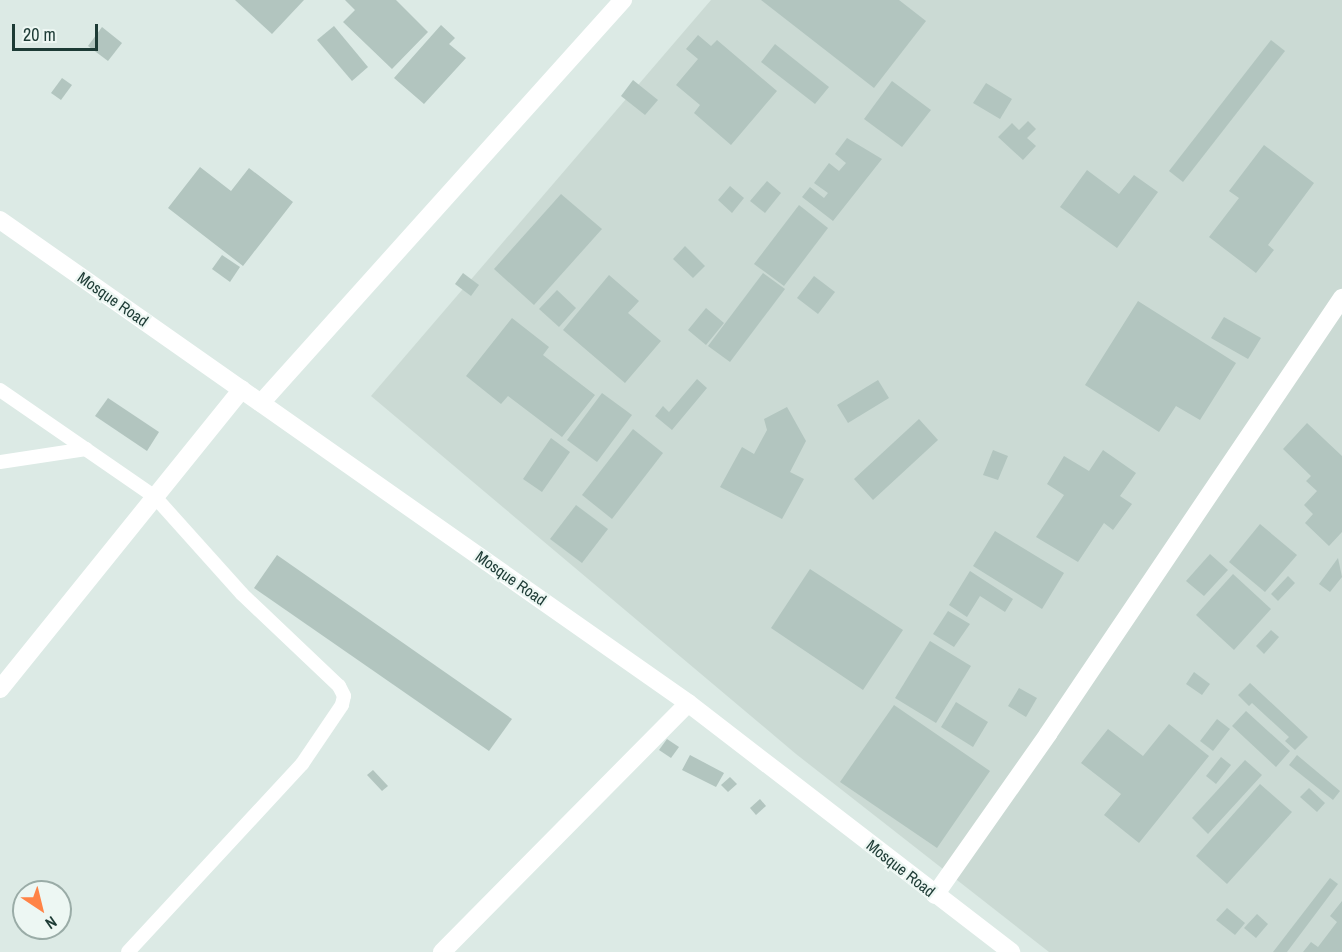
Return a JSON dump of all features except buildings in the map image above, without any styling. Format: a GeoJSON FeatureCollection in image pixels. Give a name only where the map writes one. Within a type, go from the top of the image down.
{"type":"FeatureCollection","features":[{"type":"Feature","properties":{"kind":"street"},"geometry":{"type":"LineString","coordinates":[[261,403],[623,0]]}},
{"type":"Feature","properties":{"kind":"street","name":"Mosque Road"},"geometry":{"type":"LineString","coordinates":[[0,220],[687,703],[1011,952]]}},
{"type":"Feature","properties":{"kind":"street"},"geometry":{"type":"LineString","coordinates":[[935,895],[1055,725],[1342,298]]}},
{"type":"Feature","properties":{"kind":"street"},"geometry":{"type":"LineString","coordinates":[[0,689],[242,389]]}},
{"type":"Feature","properties":{"kind":"street"},"geometry":{"type":"LineString","coordinates":[[442,952],[687,703]]}},
{"type":"Feature","properties":{"kind":"lane"},"geometry":{"type":"LineString","coordinates":[[0,390],[155,497],[242,594],[339,686],[344,696],[342,705],[302,764],[128,952]]}},
{"type":"Feature","properties":{"kind":"lane"},"geometry":{"type":"LineString","coordinates":[[0,462],[86,449]]}},
{"type":"Feature","properties":{"kind":"shaded area"},"geometry":{"type":"Polygon","coordinates":[[[711,0],[1342,0],[1342,952],[1049,952],[796,754],[371,396],[711,0]]]}}]}
